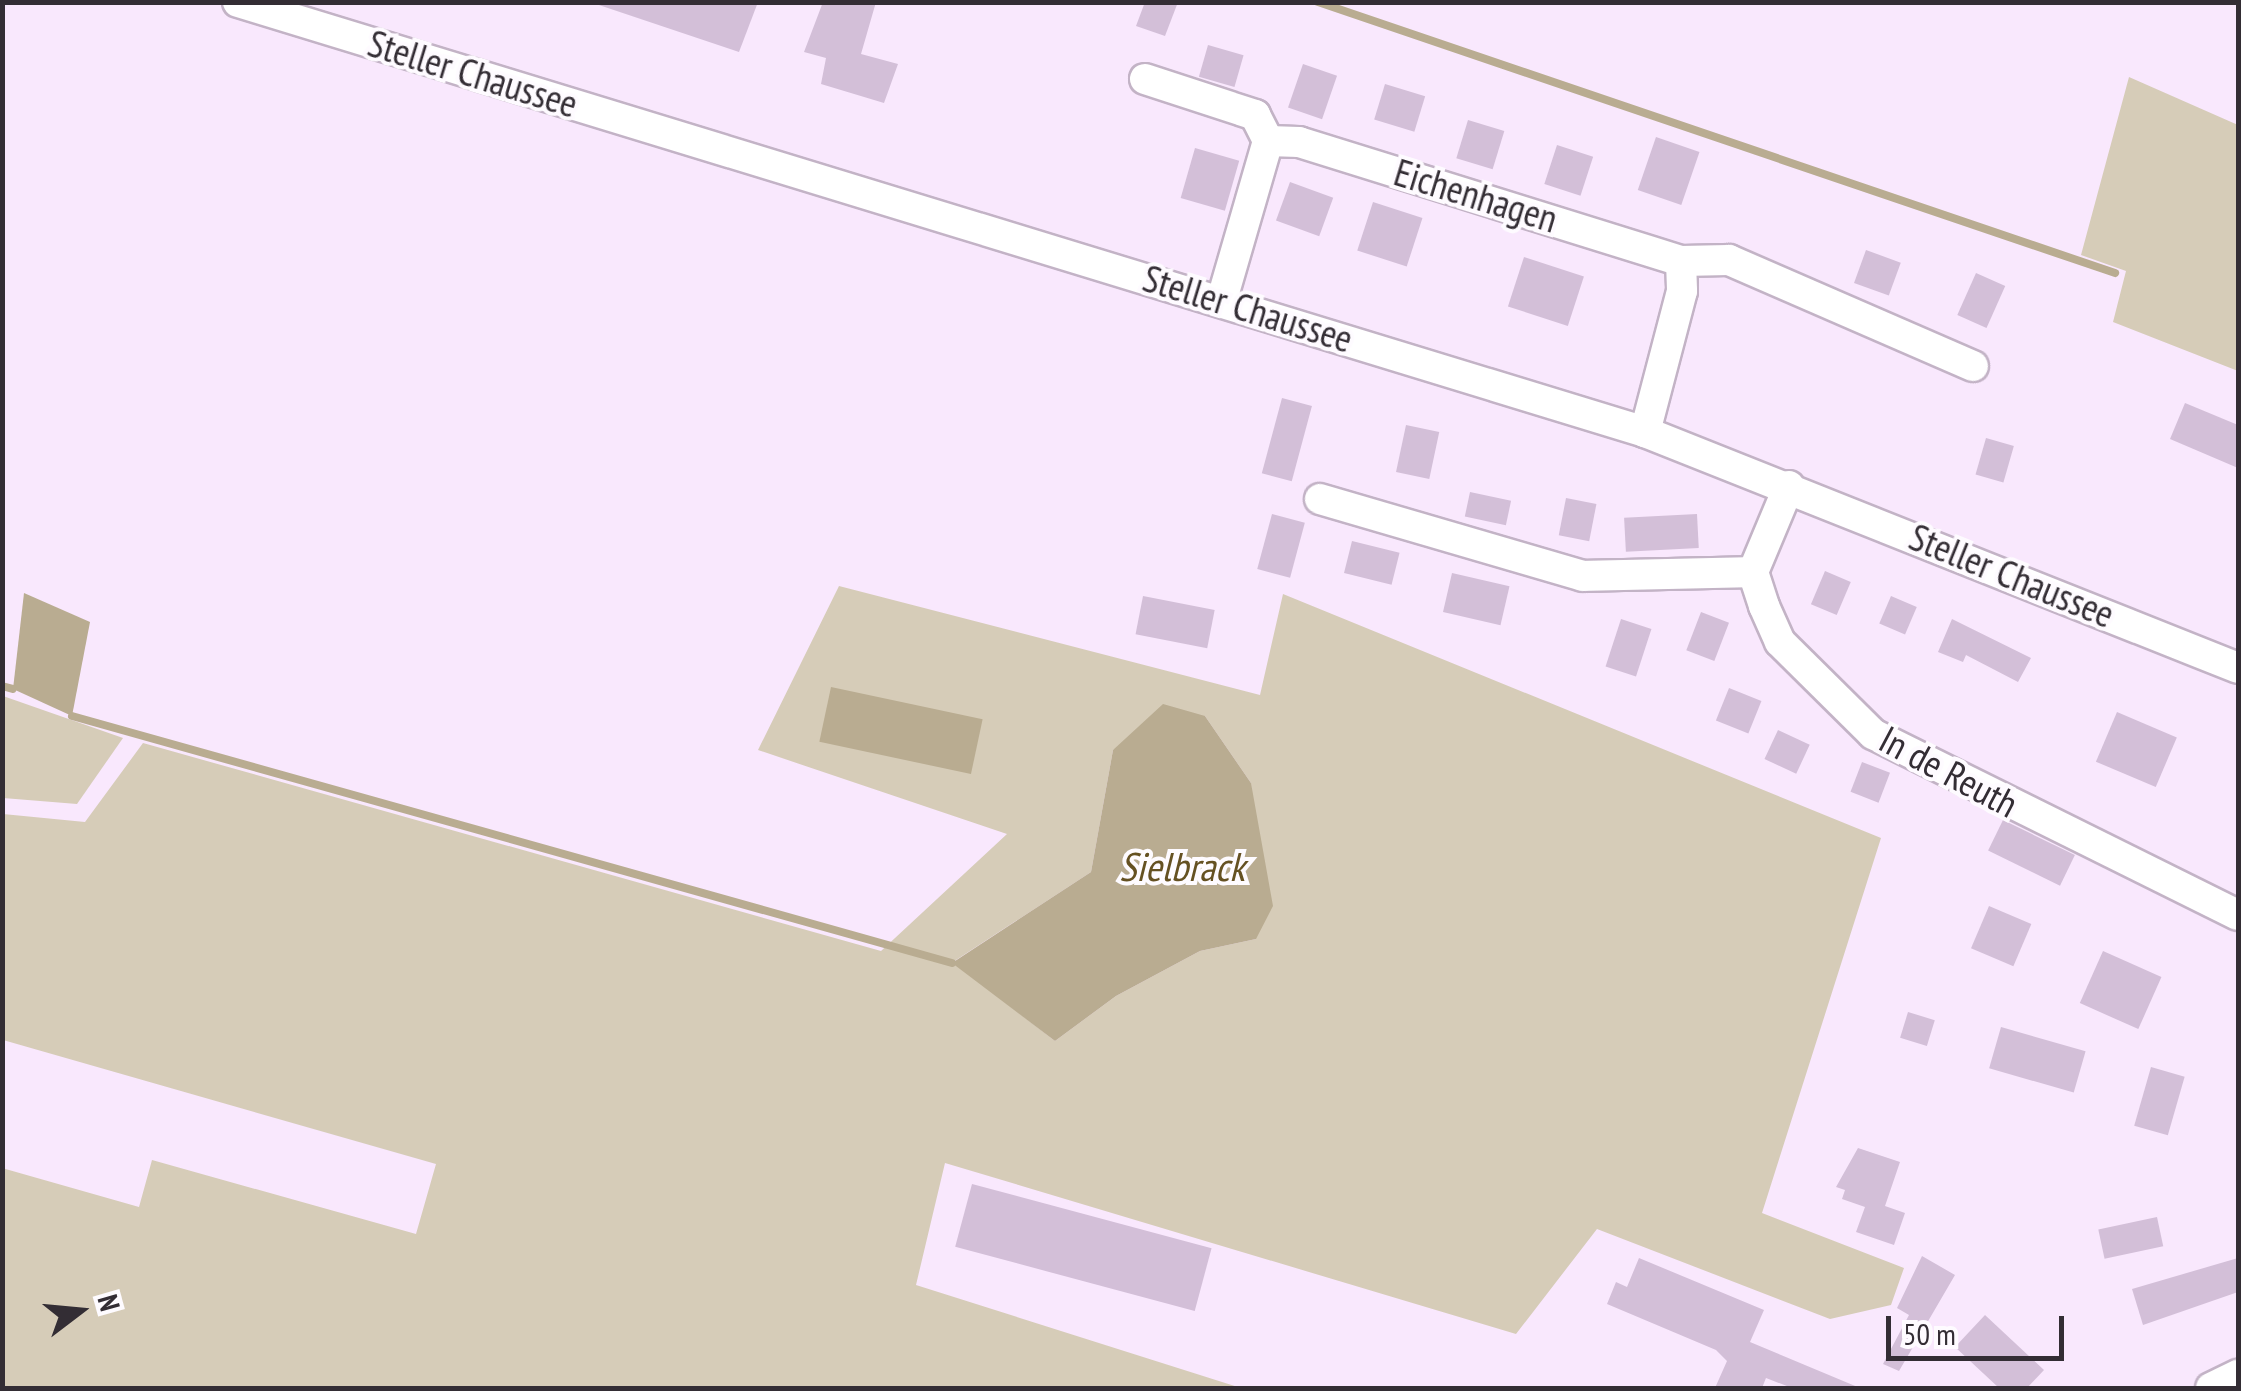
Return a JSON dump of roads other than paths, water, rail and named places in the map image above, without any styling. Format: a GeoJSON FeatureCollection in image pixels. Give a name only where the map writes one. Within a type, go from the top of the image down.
{"type":"FeatureCollection","features":[{"type":"Feature","properties":{"kind":"street","name":"Steller Chaussee"},"geometry":{"type":"LineString","coordinates":[[238,2],[1645,432],[1789,486],[2238,668]]}},
{"type":"Feature","properties":{"kind":"street"},"geometry":{"type":"LineString","coordinates":[[1145,80],[1255,115],[1268,142],[1222,300]]}},
{"type":"Feature","properties":{"kind":"street","name":"Eichenhagen"},"geometry":{"type":"LineString","coordinates":[[1268,142],[1299,142],[1681,261],[1730,260],[1974,366]]}},
{"type":"Feature","properties":{"kind":"street"},"geometry":{"type":"LineString","coordinates":[[1645,432],[1682,290],[1681,261]]}},
{"type":"Feature","properties":{"kind":"street"},"geometry":{"type":"LineString","coordinates":[[1320,499],[1583,576],[1753,572],[1789,486]]}},
{"type":"Feature","properties":{"kind":"street","name":"In de Reuth"},"geometry":{"type":"LineString","coordinates":[[1753,572],[1780,642],[1872,734],[2238,915]]}},
{"type":"Feature","properties":{"kind":"street"},"geometry":{"type":"LineString","coordinates":[[2212,1388],[2238,1376]]}},
{"type":"Feature","properties":{"kind":"water"},"geometry":{"type":"Polygon","coordinates":[[[24,593],[90,622],[72,716],[13,689],[24,593]]]}},
{"type":"Feature","properties":{"kind":"water"},"geometry":{"type":"Polygon","coordinates":[[[831,687],[983,719],[971,774],[819,742],[831,687]]]}},
{"type":"Feature","properties":{"kind":"water","name":"Sielbrack"},"geometry":{"type":"Polygon","coordinates":[[[1163,704],[1205,716],[1251,783],[1273,906],[1256,939],[1200,951],[1116,996],[1055,1041],[952,963],[1091,872],[1113,750],[1163,704]]]}},
{"type":"Feature","properties":{"kind":"waterway"},"geometry":{"type":"LineString","coordinates":[[1318,2],[2115,273]]}},
{"type":"Feature","properties":{"kind":"waterway"},"geometry":{"type":"LineString","coordinates":[[2,686],[13,689]]}},
{"type":"Feature","properties":{"kind":"waterway"},"geometry":{"type":"LineString","coordinates":[[72,716],[952,963]]}}]}
